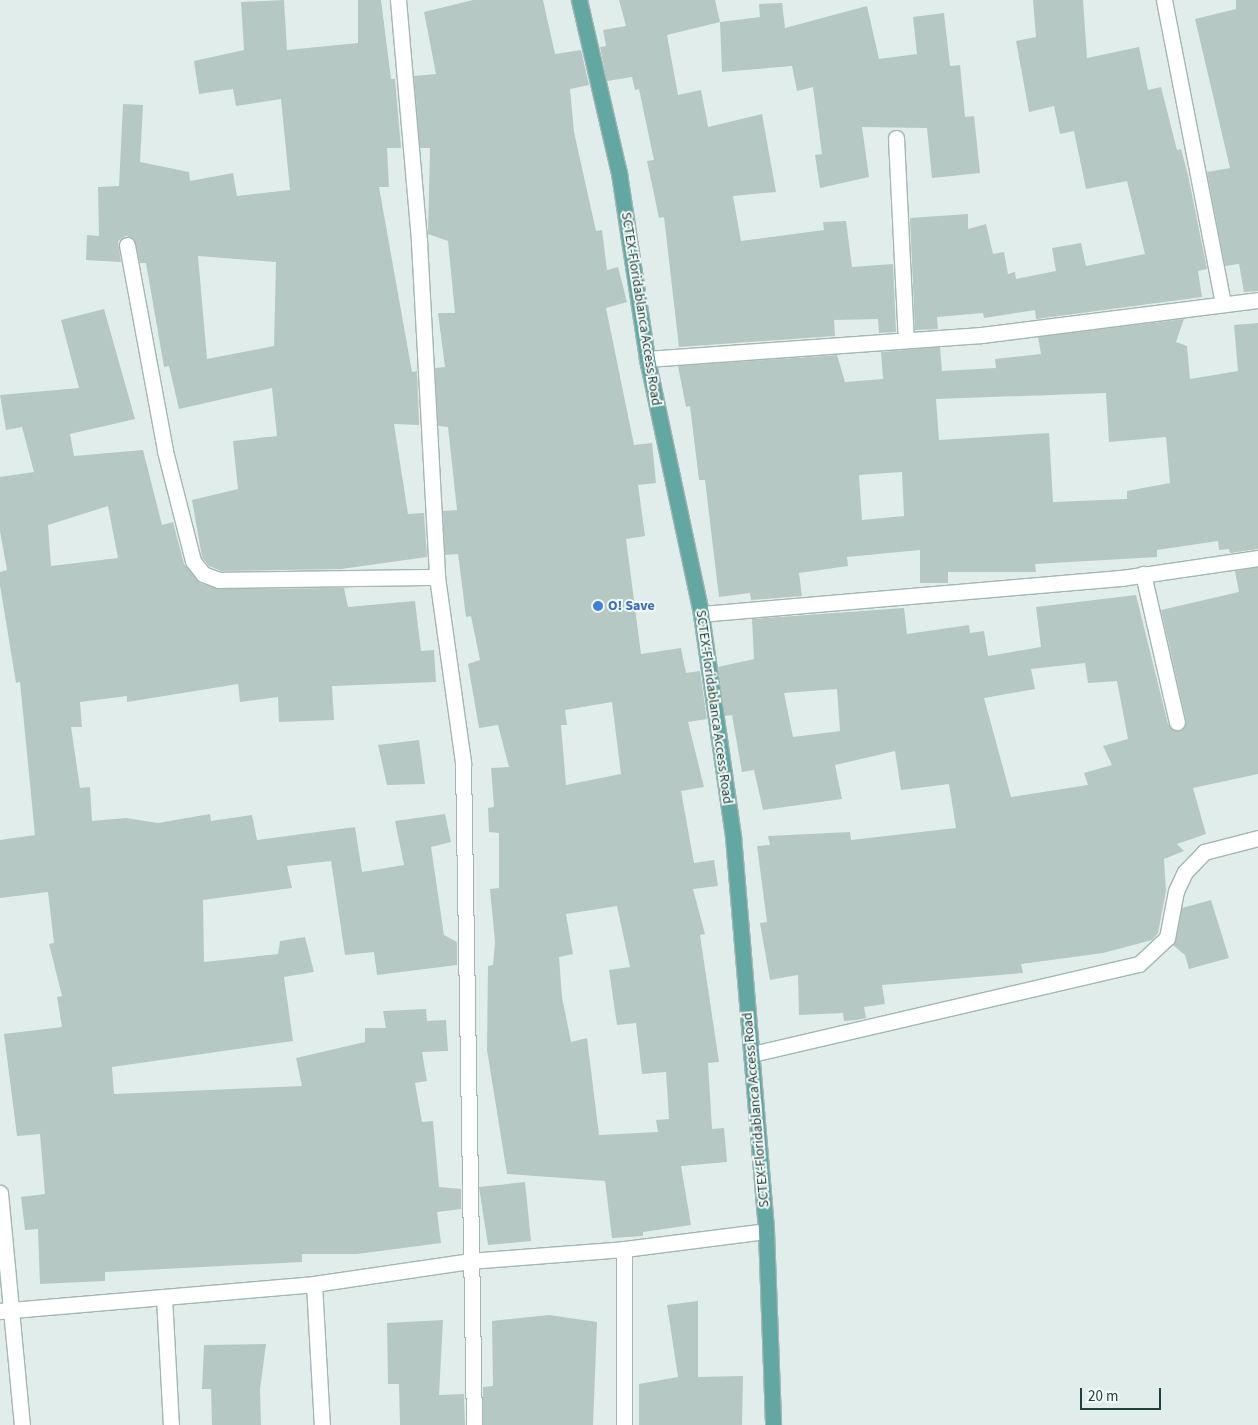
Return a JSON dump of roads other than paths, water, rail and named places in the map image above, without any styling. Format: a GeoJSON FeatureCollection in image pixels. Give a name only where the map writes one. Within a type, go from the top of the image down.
{"type":"FeatureCollection","features":[{"type":"Feature","properties":{"kind":"main road","name":"SCTEX-Floridablanca Access Road"},"geometry":{"type":"LineString","coordinates":[[579,0],[619,173],[647,359],[700,614],[733,836],[766,1231],[773,1425]]}},
{"type":"Feature","properties":{"kind":"street"},"geometry":{"type":"LineString","coordinates":[[398,0],[419,242],[437,577],[463,763],[469,1261],[474,1425]]}},
{"type":"Feature","properties":{"kind":"street"},"geometry":{"type":"LineString","coordinates":[[1164,0],[1223,304]]}},
{"type":"Feature","properties":{"kind":"street"},"geometry":{"type":"LineString","coordinates":[[896,138],[906,340]]}},
{"type":"Feature","properties":{"kind":"street"},"geometry":{"type":"LineString","coordinates":[[127,245],[165,451],[193,561],[204,574],[219,580],[437,577]]}},
{"type":"Feature","properties":{"kind":"street"},"geometry":{"type":"LineString","coordinates":[[647,359],[906,340],[1258,300]]}},
{"type":"Feature","properties":{"kind":"street"},"geometry":{"type":"LineString","coordinates":[[700,614],[1143,574],[1258,558]]}},
{"type":"Feature","properties":{"kind":"street"},"geometry":{"type":"LineString","coordinates":[[1143,574],[1177,722]]}},
{"type":"Feature","properties":{"kind":"street"},"geometry":{"type":"LineString","coordinates":[[752,1054],[1139,964],[1167,938],[1176,891],[1185,872],[1204,852],[1258,838]]}},
{"type":"Feature","properties":{"kind":"street"},"geometry":{"type":"LineString","coordinates":[[0,1193],[5,1311],[22,1425]]}},
{"type":"Feature","properties":{"kind":"street"},"geometry":{"type":"LineString","coordinates":[[5,1311],[314,1284],[469,1261],[624,1249],[766,1231]]}},
{"type":"Feature","properties":{"kind":"street"},"geometry":{"type":"LineString","coordinates":[[624,1249],[624,1425]]}},
{"type":"Feature","properties":{"kind":"street"},"geometry":{"type":"LineString","coordinates":[[314,1284],[322,1425]]}},
{"type":"Feature","properties":{"kind":"street"},"geometry":{"type":"LineString","coordinates":[[164,1297],[171,1425]]}},
{"type":"Feature","properties":{"kind":"place","name":"O! Save"},"geometry":{"type":"Point","coordinates":[598,606]}}]}
